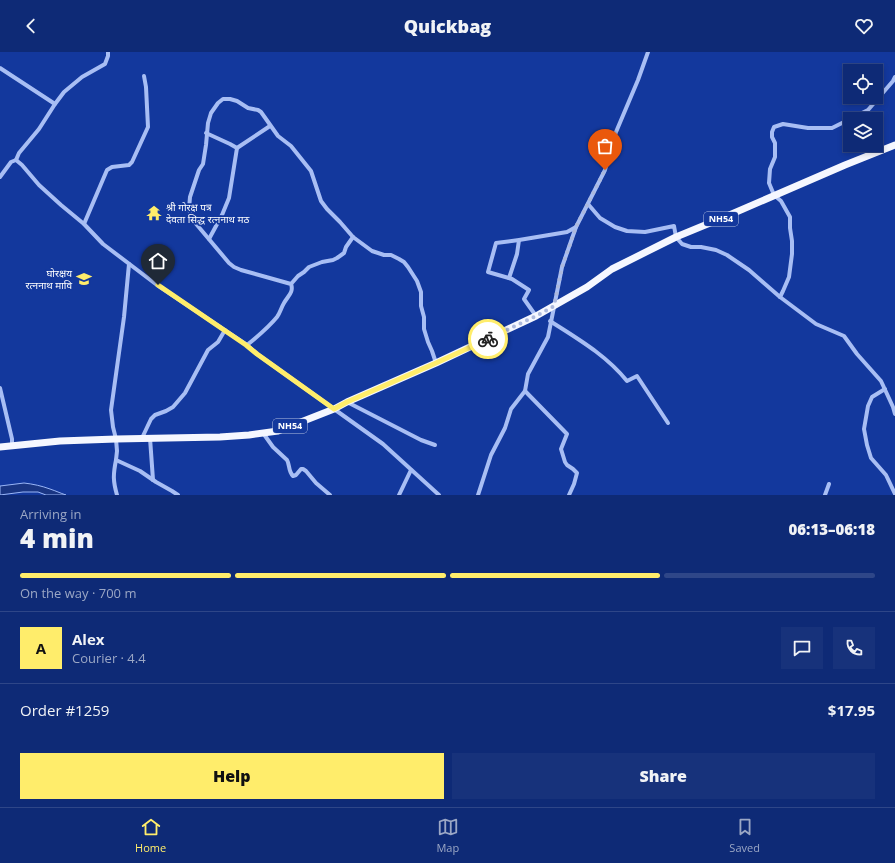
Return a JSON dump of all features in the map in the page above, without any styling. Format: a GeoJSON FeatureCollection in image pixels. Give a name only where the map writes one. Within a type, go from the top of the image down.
{"type":"FeatureCollection","features":[{"type":"Feature","properties":{"kind":"main road","name":"NH54"},"geometry":{"type":"LineString","coordinates":[[0,447],[60,441],[220,437],[278,431],[334,409],[536,316],[587,287],[612,269],[676,237],[895,145]]}},
{"type":"Feature","properties":{"kind":"street"},"geometry":{"type":"LineString","coordinates":[[0,177],[11,162],[16,160],[19,153],[39,130],[64,92],[82,77],[104,64],[108,56],[108,52]]}},
{"type":"Feature","properties":{"kind":"street"},"geometry":{"type":"LineString","coordinates":[[478,495],[491,455],[505,428],[511,410],[525,391],[528,374],[548,337],[562,267],[576,227],[605,170],[616,132],[648,52]]}},
{"type":"Feature","properties":{"kind":"street"},"geometry":{"type":"LineString","coordinates":[[0,68],[55,104]]}},
{"type":"Feature","properties":{"kind":"street"},"geometry":{"type":"LineString","coordinates":[[84,224],[107,170],[112,167],[129,165],[132,162],[148,127],[144,76]]}},
{"type":"Feature","properties":{"kind":"street"},"geometry":{"type":"LineString","coordinates":[[864,112],[868,110],[895,77]]}},
{"type":"Feature","properties":{"kind":"street"},"geometry":{"type":"LineString","coordinates":[[291,284],[234,267],[192,219],[189,209],[190,197],[198,170],[203,164],[208,123],[218,103],[225,98],[237,101],[248,108],[261,112],[278,136],[291,146],[312,171],[321,201],[353,237],[372,251],[384,255],[391,255],[404,262],[414,275],[421,292],[424,329],[436,363]]}},
{"type":"Feature","properties":{"kind":"street"},"geometry":{"type":"LineString","coordinates":[[780,297],[789,277],[792,241],[790,217],[781,201],[774,195],[768,183],[774,156],[775,143],[772,137],[772,132],[774,127],[783,124],[808,128],[832,128],[843,122]]}},
{"type":"Feature","properties":{"kind":"street"},"geometry":{"type":"LineString","coordinates":[[209,239],[229,198],[237,148],[270,126]]}},
{"type":"Feature","properties":{"kind":"street"},"geometry":{"type":"LineString","coordinates":[[206,133],[237,148]]}},
{"type":"Feature","properties":{"kind":"street"},"geometry":{"type":"LineString","coordinates":[[16,160],[39,185],[84,224],[103,244],[163,289],[225,330],[383,444],[439,495]]}},
{"type":"Feature","properties":{"kind":"street"},"geometry":{"type":"LineString","coordinates":[[588,204],[600,218],[615,227],[627,231],[645,232],[674,226],[676,237],[682,244],[691,247],[716,250],[727,255],[749,270],[780,297],[816,324],[844,336],[857,354],[881,381],[895,414]]}},
{"type":"Feature","properties":{"kind":"street"},"geometry":{"type":"LineString","coordinates":[[536,316],[524,299],[529,290],[512,279],[488,272],[496,243],[567,232],[576,227]]}},
{"type":"Feature","properties":{"kind":"street"},"geometry":{"type":"LineString","coordinates":[[291,284],[309,267],[333,260],[344,253],[353,237]]}},
{"type":"Feature","properties":{"kind":"street"},"geometry":{"type":"LineString","coordinates":[[509,278],[520,240]]}},
{"type":"Feature","properties":{"kind":"street"},"geometry":{"type":"LineString","coordinates":[[117,495],[113,482],[113,473],[117,451],[111,410],[123,331],[129,264]]}},
{"type":"Feature","properties":{"kind":"street"},"geometry":{"type":"LineString","coordinates":[[246,345],[259,336],[277,316],[292,292],[291,284]]}},
{"type":"Feature","properties":{"kind":"street"},"geometry":{"type":"LineString","coordinates":[[550,321],[609,361],[627,381],[637,376],[668,423]]}},
{"type":"Feature","properties":{"kind":"street"},"geometry":{"type":"LineString","coordinates":[[142,438],[151,418],[173,407],[186,393],[208,350],[218,342],[225,330]]}},
{"type":"Feature","properties":{"kind":"street"},"geometry":{"type":"LineString","coordinates":[[0,388],[12,439],[12,445]]}},
{"type":"Feature","properties":{"kind":"street"},"geometry":{"type":"LineString","coordinates":[[885,389],[872,397],[868,406],[864,429],[871,458],[886,475],[895,494]]}},
{"type":"Feature","properties":{"kind":"street"},"geometry":{"type":"LineString","coordinates":[[525,391],[567,434],[561,449],[565,462],[577,474],[569,495]]}},
{"type":"Feature","properties":{"kind":"street"},"geometry":{"type":"LineString","coordinates":[[347,402],[421,440],[435,445]]}},
{"type":"Feature","properties":{"kind":"street"},"geometry":{"type":"LineString","coordinates":[[263,433],[273,447],[287,460],[290,473],[293,476],[303,469],[330,495]]}},
{"type":"Feature","properties":{"kind":"street"},"geometry":{"type":"LineString","coordinates":[[150,438],[153,480]]}},
{"type":"Feature","properties":{"kind":"street"},"geometry":{"type":"LineString","coordinates":[[116,460],[140,471],[178,495]]}},
{"type":"Feature","properties":{"kind":"street"},"geometry":{"type":"LineString","coordinates":[[398,495],[411,470]]}},
{"type":"Feature","properties":{"kind":"street"},"geometry":{"type":"LineString","coordinates":[[825,495],[828,484]]}},
{"type":"Feature","properties":{"kind":"water"},"geometry":{"type":"Polygon","coordinates":[[[24,483],[44,487],[66,495],[46,495],[38,492],[23,492],[0,495],[0,486],[24,483]]]}},
{"type":"Feature","properties":{"kind":"way so far"},"geometry":{"type":"LineString","coordinates":[[488,339],[554,306],[562,267],[576,227],[605,170]]}},
{"type":"Feature","properties":{"kind":"place","name":"श्री गोरक्ष पत्र देवता सिद्ध रत्ननाथ मठ"},"geometry":{"type":"Point","coordinates":[154,213]}},
{"type":"Feature","properties":{"kind":"place","name":"घोरक्षय रत्ननाथ मावि"},"geometry":{"type":"Point","coordinates":[84,279]}},
{"type":"Feature","properties":{"kind":"route"},"geometry":{"type":"LineString","coordinates":[[158,285],[225,330],[334,409],[488,339]]}}]}
